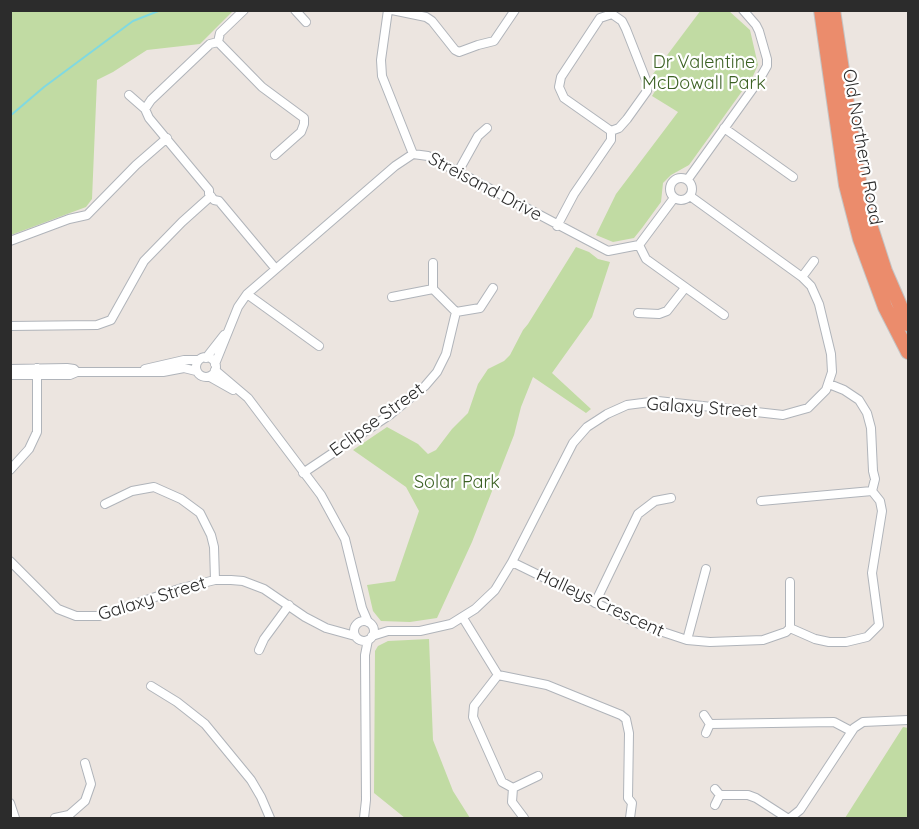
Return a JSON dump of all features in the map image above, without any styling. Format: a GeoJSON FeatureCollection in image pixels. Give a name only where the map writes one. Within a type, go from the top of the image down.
{"type":"FeatureCollection","features":[{"type":"Feature","properties":{"kind":"highway","name":"Old Northern Road"},"geometry":{"type":"LineString","coordinates":[[821,10],[849,196],[860,239],[896,330],[909,352]]}},
{"type":"Feature","properties":{"kind":"highway","name":"Old Northern Road"},"geometry":{"type":"LineString","coordinates":[[833,10],[856,166],[866,213],[885,271],[909,324]]}},
{"type":"Feature","properties":{"kind":"street"},"geometry":{"type":"LineString","coordinates":[[218,42],[220,33],[244,10]]}},
{"type":"Feature","properties":{"kind":"street"},"geometry":{"type":"LineString","coordinates":[[295,10],[306,22]]}},
{"type":"Feature","properties":{"kind":"street"},"geometry":{"type":"LineString","coordinates":[[388,10],[381,60],[382,76],[413,154]]}},
{"type":"Feature","properties":{"kind":"street"},"geometry":{"type":"LineString","coordinates":[[392,10],[426,17],[459,52],[494,41],[515,10]]}},
{"type":"Feature","properties":{"kind":"street"},"geometry":{"type":"LineString","coordinates":[[687,179],[767,66],[759,31],[743,10]]}},
{"type":"Feature","properties":{"kind":"street"},"geometry":{"type":"LineString","coordinates":[[612,12],[622,21],[626,29],[648,85],[647,91],[627,119],[619,128],[611,131],[564,98],[559,87],[561,77],[600,18],[612,12]]}},
{"type":"Feature","properties":{"kind":"street"},"geometry":{"type":"LineString","coordinates":[[146,109],[151,100],[210,44],[218,42]]}},
{"type":"Feature","properties":{"kind":"street"},"geometry":{"type":"LineString","coordinates":[[218,42],[262,87],[304,118],[301,132],[275,155]]}},
{"type":"Feature","properties":{"kind":"street"},"geometry":{"type":"LineString","coordinates":[[129,96],[146,109],[149,118],[214,200],[219,201],[275,268]]}},
{"type":"Feature","properties":{"kind":"street"},"geometry":{"type":"LineString","coordinates":[[458,172],[478,136],[487,128]]}},
{"type":"Feature","properties":{"kind":"street"},"geometry":{"type":"LineString","coordinates":[[724,128],[793,177]]}},
{"type":"Feature","properties":{"kind":"street"},"geometry":{"type":"LineString","coordinates":[[557,225],[574,194],[611,140],[611,131]]}},
{"type":"Feature","properties":{"kind":"street"},"geometry":{"type":"LineString","coordinates":[[10,241],[69,219],[87,215],[136,165],[167,138]]}},
{"type":"Feature","properties":{"kind":"street","name":"Streisand Drive"},"geometry":{"type":"LineString","coordinates":[[213,370],[228,329],[247,294],[395,166],[413,154],[423,154],[608,251],[639,245]]}},
{"type":"Feature","properties":{"kind":"street"},"geometry":{"type":"LineString","coordinates":[[679,177],[687,179],[693,187],[690,196],[681,200],[674,198],[670,190],[672,182],[679,177]]}},
{"type":"Feature","properties":{"kind":"street"},"geometry":{"type":"LineString","coordinates":[[10,326],[97,324],[111,320],[144,261],[182,222],[212,196]]}},
{"type":"Feature","properties":{"kind":"street"},"geometry":{"type":"LineString","coordinates":[[690,196],[802,277],[815,291],[831,354],[832,372],[829,384],[859,400],[867,413],[871,428],[875,479],[872,491]]}},
{"type":"Feature","properties":{"kind":"street"},"geometry":{"type":"LineString","coordinates":[[674,198],[639,245],[646,259],[724,315]]}},
{"type":"Feature","properties":{"kind":"street"},"geometry":{"type":"LineString","coordinates":[[802,277],[814,261]]}},
{"type":"Feature","properties":{"kind":"street"},"geometry":{"type":"LineString","coordinates":[[433,263],[433,289],[456,312],[480,308],[493,288]]}},
{"type":"Feature","properties":{"kind":"street"},"geometry":{"type":"LineString","coordinates":[[638,313],[659,314],[667,311],[685,288]]}},
{"type":"Feature","properties":{"kind":"street"},"geometry":{"type":"LineString","coordinates":[[392,297],[433,289]]}},
{"type":"Feature","properties":{"kind":"street"},"geometry":{"type":"LineString","coordinates":[[247,294],[319,346]]}},
{"type":"Feature","properties":{"kind":"street","name":"Eclipse Street"},"geometry":{"type":"LineString","coordinates":[[303,473],[391,414],[425,386],[437,372],[446,354],[456,312]]}},
{"type":"Feature","properties":{"kind":"street","name":"Streisand Drive"},"geometry":{"type":"LineString","coordinates":[[202,359],[228,329]]}},
{"type":"Feature","properties":{"kind":"street"},"geometry":{"type":"LineString","coordinates":[[196,371],[202,359]]}},
{"type":"Feature","properties":{"kind":"street"},"geometry":{"type":"LineString","coordinates":[[131,371],[184,360],[211,359],[213,370],[248,398],[321,495],[345,539],[362,608],[363,624]]}},
{"type":"Feature","properties":{"kind":"street"},"geometry":{"type":"LineString","coordinates":[[10,369],[70,375],[77,372],[163,372],[184,368],[196,371],[203,377],[213,370]]}},
{"type":"Feature","properties":{"kind":"street"},"geometry":{"type":"LineString","coordinates":[[10,375],[37,372]]}},
{"type":"Feature","properties":{"kind":"street"},"geometry":{"type":"LineString","coordinates":[[10,470],[29,450],[37,432],[37,372]]}},
{"type":"Feature","properties":{"kind":"street","name":"Galaxy Street"},"geometry":{"type":"LineString","coordinates":[[12,565],[58,609],[86,618],[215,580],[243,581],[264,589],[326,628],[364,638],[388,631],[435,629],[463,618],[495,590],[512,562],[573,443],[587,427],[627,405],[658,401],[783,414],[808,408],[821,397],[829,384]]}},
{"type":"Feature","properties":{"kind":"street"},"geometry":{"type":"LineString","coordinates":[[105,504],[132,491],[154,487],[181,499],[200,513],[212,535],[215,580]]}},
{"type":"Feature","properties":{"kind":"street"},"geometry":{"type":"LineString","coordinates":[[761,501],[872,491]]}},
{"type":"Feature","properties":{"kind":"street"},"geometry":{"type":"LineString","coordinates":[[790,582],[790,628],[815,639],[846,642],[867,637],[879,625],[872,573],[882,511],[880,501],[872,491]]}},
{"type":"Feature","properties":{"kind":"street"},"geometry":{"type":"LineString","coordinates":[[595,603],[638,514],[655,501],[671,498]]}},
{"type":"Feature","properties":{"kind":"street","name":"Halleys Crescent"},"geometry":{"type":"LineString","coordinates":[[512,562],[639,624],[687,640],[710,642],[763,640],[786,632],[790,628]]}},
{"type":"Feature","properties":{"kind":"street"},"geometry":{"type":"LineString","coordinates":[[687,640],[706,569]]}},
{"type":"Feature","properties":{"kind":"street"},"geometry":{"type":"LineString","coordinates":[[259,650],[264,639],[289,605]]}},
{"type":"Feature","properties":{"kind":"street"},"geometry":{"type":"LineString","coordinates":[[463,618],[498,675],[547,685],[626,719],[629,733],[628,798],[632,803],[630,819]]}},
{"type":"Feature","properties":{"kind":"street"},"geometry":{"type":"LineString","coordinates":[[363,624],[353,632],[364,638]]}},
{"type":"Feature","properties":{"kind":"street"},"geometry":{"type":"LineString","coordinates":[[339,631],[363,624],[374,631],[364,638]]}},
{"type":"Feature","properties":{"kind":"street","name":"Galaxy Street"},"geometry":{"type":"LineString","coordinates":[[363,624],[388,631]]}},
{"type":"Feature","properties":{"kind":"street"},"geometry":{"type":"LineString","coordinates":[[364,638],[366,800],[364,819]]}},
{"type":"Feature","properties":{"kind":"street"},"geometry":{"type":"LineString","coordinates":[[498,675],[474,706],[473,717],[502,782],[513,788]]}},
{"type":"Feature","properties":{"kind":"street"},"geometry":{"type":"LineString","coordinates":[[151,686],[205,724],[251,780],[270,819]]}},
{"type":"Feature","properties":{"kind":"street"},"geometry":{"type":"LineString","coordinates":[[704,715],[710,724]]}},
{"type":"Feature","properties":{"kind":"street"},"geometry":{"type":"LineString","coordinates":[[715,805],[718,792],[748,795],[789,819],[800,810],[851,731],[863,722],[909,720]]}},
{"type":"Feature","properties":{"kind":"street"},"geometry":{"type":"LineString","coordinates":[[710,724],[834,722],[851,731]]}},
{"type":"Feature","properties":{"kind":"street"},"geometry":{"type":"LineString","coordinates":[[706,733],[710,724]]}},
{"type":"Feature","properties":{"kind":"street"},"geometry":{"type":"LineString","coordinates":[[55,819],[69,815],[85,801],[91,784],[85,763]]}},
{"type":"Feature","properties":{"kind":"street"},"geometry":{"type":"LineString","coordinates":[[513,788],[538,776]]}},
{"type":"Feature","properties":{"kind":"street"},"geometry":{"type":"LineString","coordinates":[[513,788],[512,802],[524,819]]}},
{"type":"Feature","properties":{"kind":"street"},"geometry":{"type":"LineString","coordinates":[[10,804],[15,819]]}},
{"type":"Feature","properties":{"kind":"green space"},"geometry":{"type":"Polygon","coordinates":[[[11,10],[233,11],[200,44],[147,50],[97,80],[92,199],[86,207],[11,235],[11,10]]]}},
{"type":"Feature","properties":{"kind":"green space","name":"Dr Valentine McDowall Park"},"geometry":{"type":"Polygon","coordinates":[[[701,10],[729,11],[750,30],[758,65],[753,76],[689,165],[671,175],[663,183],[661,202],[634,238],[613,242],[596,235],[616,194],[678,112],[652,96],[658,86],[653,74],[701,10]]]}},
{"type":"Feature","properties":{"kind":"green space","name":"Solar Park"},"geometry":{"type":"Polygon","coordinates":[[[576,247],[589,252],[598,259],[610,262],[592,317],[552,373],[591,409],[586,413],[533,377],[521,407],[514,435],[472,542],[437,618],[410,622],[381,621],[373,611],[367,585],[395,581],[419,511],[406,487],[353,450],[387,427],[418,444],[428,454],[436,450],[468,413],[478,384],[488,369],[504,361],[510,355],[523,330],[576,247]]]}},
{"type":"Feature","properties":{"kind":"green space"},"geometry":{"type":"Polygon","coordinates":[[[429,639],[433,740],[453,791],[470,818],[405,818],[374,793],[375,651],[378,646],[388,641],[429,639]]]}},
{"type":"Feature","properties":{"kind":"green space"},"geometry":{"type":"Polygon","coordinates":[[[903,727],[908,728],[907,818],[845,818],[903,727]]]}},
{"type":"Feature","properties":{"kind":"waterway"},"geometry":{"type":"LineString","coordinates":[[10,116],[44,87],[133,21],[161,10]]}}]}
